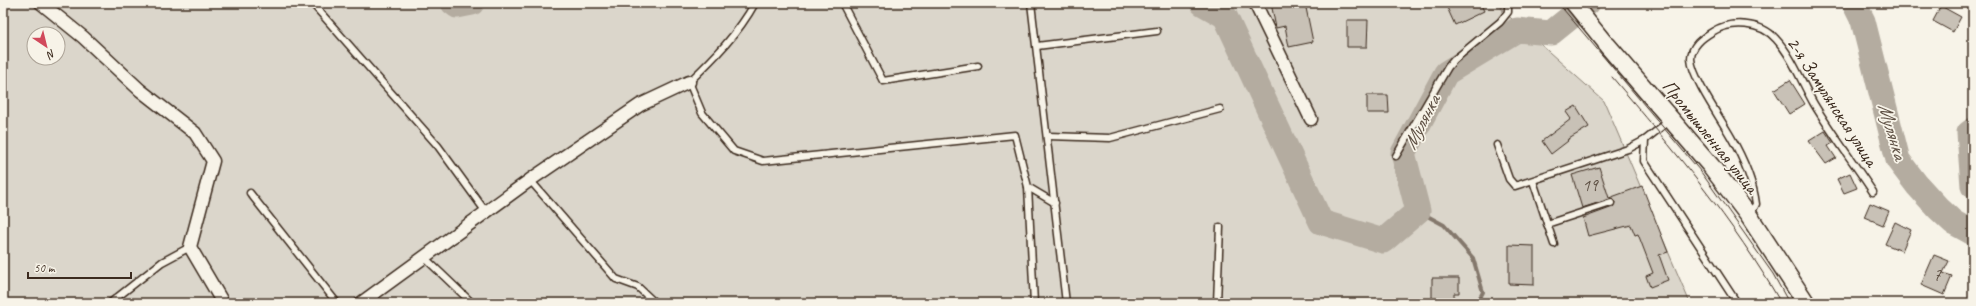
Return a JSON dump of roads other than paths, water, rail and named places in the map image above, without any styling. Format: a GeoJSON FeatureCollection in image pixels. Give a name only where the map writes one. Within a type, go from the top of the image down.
{"type":"FeatureCollection","features":[{"type":"Feature","properties":{"kind":"main road","name":"Промышленная улица"},"geometry":{"type":"LineString","coordinates":[[1607,44],[1671,119],[1749,216],[1806,303]]}},
{"type":"Feature","properties":{"kind":"street"},"geometry":{"type":"LineString","coordinates":[[40,3],[83,37],[140,90],[194,133],[213,161],[190,247],[223,303]]}},
{"type":"Feature","properties":{"kind":"street"},"geometry":{"type":"LineString","coordinates":[[1255,3],[1311,120]]}},
{"type":"Feature","properties":{"kind":"street","name":"Промышленная улица"},"geometry":{"type":"LineString","coordinates":[[1573,3],[1607,44]]}},
{"type":"Feature","properties":{"kind":"street"},"geometry":{"type":"LineString","coordinates":[[361,303],[425,258],[530,180],[640,105],[689,82]]}},
{"type":"Feature","properties":{"kind":"lane"},"geometry":{"type":"LineString","coordinates":[[312,3],[438,146],[486,212]]}},
{"type":"Feature","properties":{"kind":"lane"},"geometry":{"type":"LineString","coordinates":[[755,3],[738,30],[711,61],[689,82],[702,113],[734,151],[763,162],[1015,135],[1028,187],[1034,303]]}},
{"type":"Feature","properties":{"kind":"lane"},"geometry":{"type":"LineString","coordinates":[[842,3],[883,81],[978,66]]}},
{"type":"Feature","properties":{"kind":"lane"},"geometry":{"type":"LineString","coordinates":[[1031,3],[1048,136],[1054,203],[1066,303]]}},
{"type":"Feature","properties":{"kind":"lane"},"geometry":{"type":"LineString","coordinates":[[1396,156],[1448,67],[1460,54],[1500,22],[1508,12],[1508,3]]}},
{"type":"Feature","properties":{"kind":"lane","name":"2-я Замулянская улица"},"geometry":{"type":"LineString","coordinates":[[1749,216],[1756,204],[1754,185],[1731,138],[1706,96],[1691,60],[1693,48],[1706,36],[1721,26],[1742,24],[1760,27],[1776,38],[1801,77],[1814,103],[1873,192]]}},
{"type":"Feature","properties":{"kind":"lane"},"geometry":{"type":"LineString","coordinates":[[1037,46],[1157,31]]}},
{"type":"Feature","properties":{"kind":"lane"},"geometry":{"type":"LineString","coordinates":[[1048,136],[1110,138],[1220,109]]}},
{"type":"Feature","properties":{"kind":"lane"},"geometry":{"type":"LineString","coordinates":[[1497,145],[1511,184],[1515,186],[1628,149],[1645,140],[1671,119]]}},
{"type":"Feature","properties":{"kind":"lane"},"geometry":{"type":"LineString","coordinates":[[1645,140],[1644,161],[1737,303]]}},
{"type":"Feature","properties":{"kind":"lane"},"geometry":{"type":"LineString","coordinates":[[530,180],[616,279],[638,287],[655,303]]}},
{"type":"Feature","properties":{"kind":"lane"},"geometry":{"type":"LineString","coordinates":[[1533,181],[1554,244]]}},
{"type":"Feature","properties":{"kind":"lane"},"geometry":{"type":"LineString","coordinates":[[1028,187],[1054,203]]}},
{"type":"Feature","properties":{"kind":"lane"},"geometry":{"type":"LineString","coordinates":[[250,194],[337,303]]}},
{"type":"Feature","properties":{"kind":"lane"},"geometry":{"type":"LineString","coordinates":[[1547,224],[1611,203]]}},
{"type":"Feature","properties":{"kind":"lane"},"geometry":{"type":"LineString","coordinates":[[1217,303],[1220,227]]}},
{"type":"Feature","properties":{"kind":"lane"},"geometry":{"type":"LineString","coordinates":[[110,303],[162,262],[190,247]]}},
{"type":"Feature","properties":{"kind":"lane"},"geometry":{"type":"LineString","coordinates":[[425,258],[472,303]]}},
{"type":"Feature","properties":{"kind":"waterway","name":"Мулянка"},"geometry":{"type":"LineString","coordinates":[[453,3],[457,6],[472,3]]}},
{"type":"Feature","properties":{"kind":"waterway","name":"Мулянка"},"geometry":{"type":"LineString","coordinates":[[1202,3],[1225,16],[1321,222],[1383,241],[1418,211],[1403,153],[1446,73],[1517,30],[1551,33],[1588,3]]}},
{"type":"Feature","properties":{"kind":"waterway","name":"Мулянка"},"geometry":{"type":"LineString","coordinates":[[1854,3],[1863,21],[1898,160],[1917,185],[1938,208],[1953,222],[1973,233]]}},
{"type":"Feature","properties":{"kind":"waterway"},"geometry":{"type":"LineString","coordinates":[[1973,130],[1969,133],[1973,186]]}},
{"type":"Feature","properties":{"kind":"waterway"},"geometry":{"type":"LineString","coordinates":[[1418,211],[1444,225],[1473,258],[1483,292],[1477,303]]}},
{"type":"Feature","properties":{"kind":"tram line"},"geometry":{"type":"LineString","coordinates":[[1558,3],[1701,172],[1773,274],[1789,303]]}},
{"type":"Feature","properties":{"kind":"tram line"},"geometry":{"type":"LineString","coordinates":[[1612,77],[1658,131],[1723,214],[1763,273],[1781,303]]}}]}
